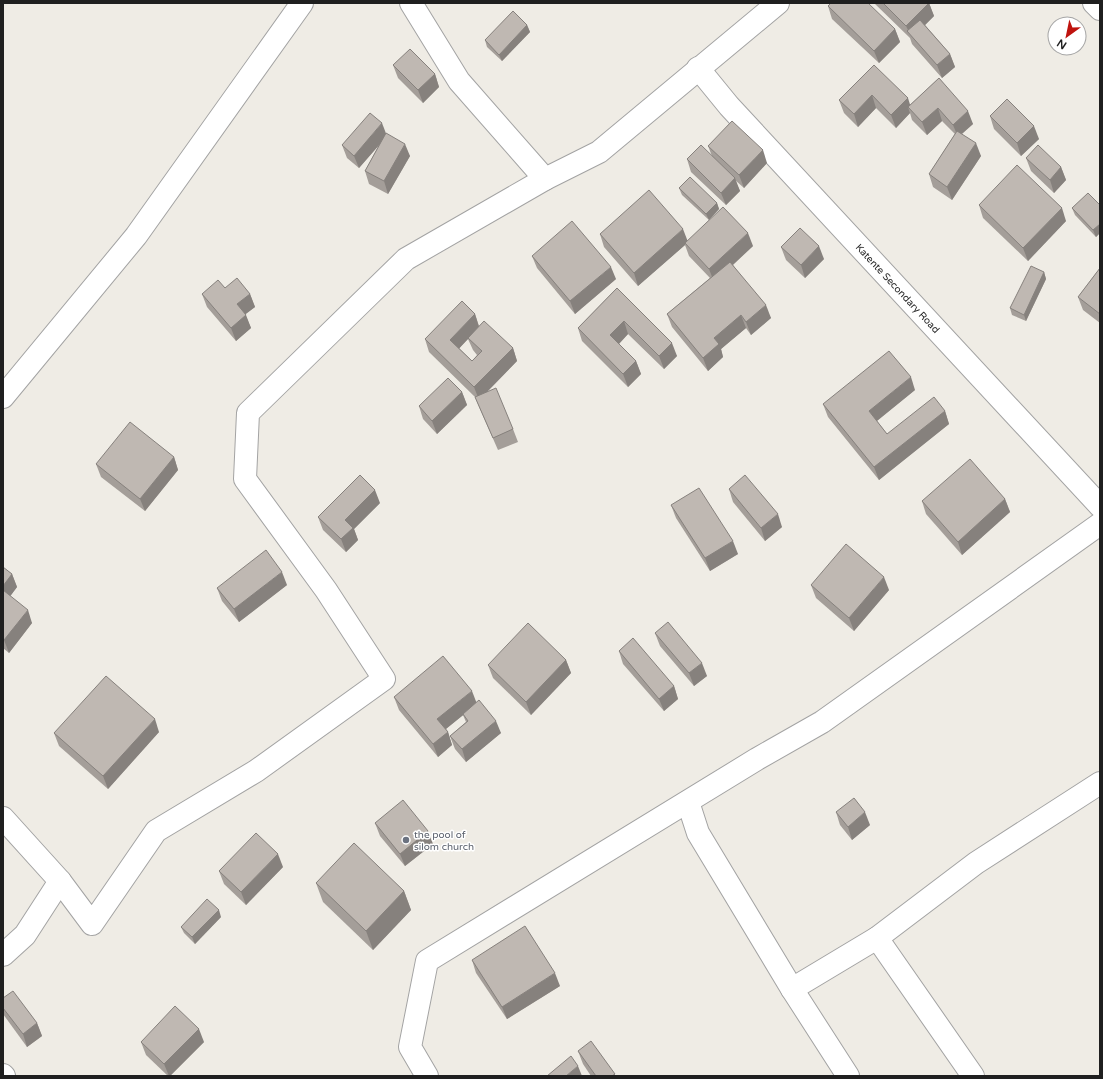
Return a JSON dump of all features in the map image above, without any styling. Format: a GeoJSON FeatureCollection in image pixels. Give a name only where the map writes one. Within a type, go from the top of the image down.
{"type":"FeatureCollection","features":[{"type":"Feature","properties":{"kind":"street"},"geometry":{"type":"LineString","coordinates":[[3,396],[136,236],[302,3]]}},
{"type":"Feature","properties":{"kind":"street"},"geometry":{"type":"LineString","coordinates":[[411,3],[458,81],[545,179]]}},
{"type":"Feature","properties":{"kind":"street"},"geometry":{"type":"LineString","coordinates":[[3,818],[60,882],[92,924],[156,831],[256,772],[384,679],[326,590],[245,480],[248,414],[406,260],[545,179],[599,152],[698,68],[778,3]]}},
{"type":"Feature","properties":{"kind":"street"},"geometry":{"type":"LineString","coordinates":[[1094,3],[1100,9]]}},
{"type":"Feature","properties":{"kind":"street","name":"Katente Secondary Road"},"geometry":{"type":"LineString","coordinates":[[698,68],[734,112],[1100,506]]}},
{"type":"Feature","properties":{"kind":"street"},"geometry":{"type":"LineString","coordinates":[[427,1076],[410,1047],[426,961],[757,759],[822,722],[1100,524]]}},
{"type":"Feature","properties":{"kind":"street"},"geometry":{"type":"LineString","coordinates":[[792,989],[877,938],[976,863],[1100,783]]}},
{"type":"Feature","properties":{"kind":"street"},"geometry":{"type":"LineString","coordinates":[[688,802],[698,833],[792,989],[848,1076]]}},
{"type":"Feature","properties":{"kind":"street"},"geometry":{"type":"LineString","coordinates":[[3,955],[25,935],[60,882]]}},
{"type":"Feature","properties":{"kind":"street"},"geometry":{"type":"LineString","coordinates":[[877,938],[973,1076]]}},
{"type":"Feature","properties":{"kind":"building"},"geometry":{"type":"Polygon","coordinates":[[[831,3],[868,3],[895,29],[874,51],[828,6],[831,3]]]}},
{"type":"Feature","properties":{"kind":"building"},"geometry":{"type":"Polygon","coordinates":[[[883,3],[929,3],[906,26],[883,3]]]}},
{"type":"Feature","properties":{"kind":"building"},"geometry":{"type":"Polygon","coordinates":[[[513,11],[527,25],[499,55],[485,40],[513,11]]]}},
{"type":"Feature","properties":{"kind":"building"},"geometry":{"type":"Polygon","coordinates":[[[920,20],[950,54],[937,65],[907,31],[920,20]]]}},
{"type":"Feature","properties":{"kind":"building"},"geometry":{"type":"Polygon","coordinates":[[[410,49],[435,74],[418,90],[393,65],[410,49]]]}},
{"type":"Feature","properties":{"kind":"building"},"geometry":{"type":"Polygon","coordinates":[[[874,65],[908,98],[891,115],[872,95],[854,114],[839,100],[874,65]]]}},
{"type":"Feature","properties":{"kind":"building"},"geometry":{"type":"Polygon","coordinates":[[[939,78],[968,111],[953,125],[938,108],[922,122],[908,107],[939,78]]]}},
{"type":"Feature","properties":{"kind":"building"},"geometry":{"type":"Polygon","coordinates":[[[1007,99],[1034,126],[1017,143],[990,116],[1007,99]]]}},
{"type":"Feature","properties":{"kind":"building"},"geometry":{"type":"Polygon","coordinates":[[[370,113],[382,123],[354,156],[342,145],[370,113]]]}},
{"type":"Feature","properties":{"kind":"building"},"geometry":{"type":"Polygon","coordinates":[[[732,121],[763,150],[739,175],[708,146],[732,121]]]}},
{"type":"Feature","properties":{"kind":"building"},"geometry":{"type":"Polygon","coordinates":[[[957,131],[976,143],[947,187],[929,174],[957,131]]]}},
{"type":"Feature","properties":{"kind":"building"},"geometry":{"type":"Polygon","coordinates":[[[386,133],[405,144],[384,181],[365,171],[386,133]]]}},
{"type":"Feature","properties":{"kind":"building"},"geometry":{"type":"Polygon","coordinates":[[[701,145],[735,178],[721,193],[687,159],[701,145]]]}},
{"type":"Feature","properties":{"kind":"building"},"geometry":{"type":"Polygon","coordinates":[[[1038,145],[1061,167],[1050,180],[1026,158],[1038,145]]]}},
{"type":"Feature","properties":{"kind":"building"},"geometry":{"type":"Polygon","coordinates":[[[1017,165],[1062,208],[1023,248],[979,205],[1017,165]]]}},
{"type":"Feature","properties":{"kind":"building"},"geometry":{"type":"Polygon","coordinates":[[[690,177],[717,203],[706,214],[679,188],[690,177]]]}},
{"type":"Feature","properties":{"kind":"building"},"geometry":{"type":"Polygon","coordinates":[[[649,190],[683,229],[634,273],[600,234],[649,190]]]}},
{"type":"Feature","properties":{"kind":"building"},"geometry":{"type":"Polygon","coordinates":[[[1088,193],[1100,205],[1100,224],[1093,230],[1072,208],[1088,193]]]}},
{"type":"Feature","properties":{"kind":"building"},"geometry":{"type":"Polygon","coordinates":[[[723,207],[748,233],[709,269],[685,243],[723,207]]]}},
{"type":"Feature","properties":{"kind":"building"},"geometry":{"type":"Polygon","coordinates":[[[572,221],[611,267],[570,301],[532,256],[572,221]]]}},
{"type":"Feature","properties":{"kind":"building"},"geometry":{"type":"Polygon","coordinates":[[[800,228],[819,246],[801,265],[781,247],[800,228]]]}},
{"type":"Feature","properties":{"kind":"building"},"geometry":{"type":"Polygon","coordinates":[[[730,262],[766,305],[746,322],[741,315],[714,338],[719,344],[703,358],[667,314],[730,262]]]}},
{"type":"Feature","properties":{"kind":"building"},"geometry":{"type":"Polygon","coordinates":[[[1031,266],[1044,272],[1024,315],[1010,308],[1031,266]]]}},
{"type":"Feature","properties":{"kind":"building"},"geometry":{"type":"Polygon","coordinates":[[[1100,268],[1100,314],[1078,297],[1100,268]]]}},
{"type":"Feature","properties":{"kind":"building"},"geometry":{"type":"Polygon","coordinates":[[[237,278],[250,294],[237,304],[246,315],[231,328],[202,294],[218,280],[225,288],[237,278]]]}},
{"type":"Feature","properties":{"kind":"building"},"geometry":{"type":"Polygon","coordinates":[[[617,288],[672,343],[659,356],[624,321],[610,335],[636,361],[623,374],[578,328],[617,288]]]}},
{"type":"Feature","properties":{"kind":"building"},"geometry":{"type":"Polygon","coordinates":[[[462,301],[475,314],[450,340],[472,361],[482,351],[468,338],[484,321],[513,348],[474,387],[425,339],[462,301]]]}},
{"type":"Feature","properties":{"kind":"building"},"geometry":{"type":"Polygon","coordinates":[[[889,351],[911,377],[869,411],[887,434],[934,397],[945,411],[874,467],[823,404],[889,351]]]}},
{"type":"Feature","properties":{"kind":"building"},"geometry":{"type":"Polygon","coordinates":[[[448,378],[462,392],[432,421],[419,406],[448,378]]]}},
{"type":"Feature","properties":{"kind":"building"},"geometry":{"type":"Polygon","coordinates":[[[496,388],[513,429],[493,438],[475,397],[496,388]]]}},
{"type":"Feature","properties":{"kind":"building"},"geometry":{"type":"Polygon","coordinates":[[[130,422],[174,457],[140,499],[96,464],[130,422]]]}},
{"type":"Feature","properties":{"kind":"building"},"geometry":{"type":"Polygon","coordinates":[[[970,459],[1005,499],[958,542],[922,501],[970,459]]]}},
{"type":"Feature","properties":{"kind":"building"},"geometry":{"type":"Polygon","coordinates":[[[360,475],[375,490],[345,520],[353,528],[341,539],[318,517],[360,475]]]}},
{"type":"Feature","properties":{"kind":"building"},"geometry":{"type":"Polygon","coordinates":[[[745,475],[778,514],[761,528],[729,489],[745,475]]]}},
{"type":"Feature","properties":{"kind":"building"},"geometry":{"type":"Polygon","coordinates":[[[699,488],[733,541],[705,558],[671,505],[699,488]]]}},
{"type":"Feature","properties":{"kind":"building"},"geometry":{"type":"Polygon","coordinates":[[[846,544],[884,577],[849,618],[811,585],[846,544]]]}},
{"type":"Feature","properties":{"kind":"building"},"geometry":{"type":"Polygon","coordinates":[[[266,550],[282,572],[234,609],[217,588],[266,550]]]}},
{"type":"Feature","properties":{"kind":"building"},"geometry":{"type":"Polygon","coordinates":[[[3,567],[12,574],[3,586],[3,567]]]}},
{"type":"Feature","properties":{"kind":"building"},"geometry":{"type":"Polygon","coordinates":[[[3,590],[28,610],[4,640],[3,639],[3,590]]]}},
{"type":"Feature","properties":{"kind":"building"},"geometry":{"type":"Polygon","coordinates":[[[668,622],[702,663],[689,673],[655,633],[668,622]]]}},
{"type":"Feature","properties":{"kind":"building"},"geometry":{"type":"Polygon","coordinates":[[[528,623],[566,660],[526,702],[488,665],[528,623]]]}},
{"type":"Feature","properties":{"kind":"building"},"geometry":{"type":"Polygon","coordinates":[[[633,638],[674,686],[659,699],[619,651],[633,638]]]}},
{"type":"Feature","properties":{"kind":"building"},"geometry":{"type":"Polygon","coordinates":[[[443,656],[472,691],[437,719],[448,732],[433,744],[394,697],[443,656]]]}},
{"type":"Feature","properties":{"kind":"building"},"geometry":{"type":"Polygon","coordinates":[[[106,676],[155,719],[103,776],[54,733],[106,676]]]}},
{"type":"Feature","properties":{"kind":"building"},"geometry":{"type":"Polygon","coordinates":[[[479,700],[496,721],[462,749],[450,736],[468,721],[463,714],[479,700]]]}},
{"type":"Feature","properties":{"kind":"building"},"geometry":{"type":"Polygon","coordinates":[[[854,798],[865,812],[848,827],[836,812],[854,798]]]}},
{"type":"Feature","properties":{"kind":"building"},"geometry":{"type":"Polygon","coordinates":[[[403,800],[428,831],[400,854],[375,823],[403,800]]]}},
{"type":"Feature","properties":{"kind":"building"},"geometry":{"type":"Polygon","coordinates":[[[256,833],[278,854],[241,892],[219,871],[256,833]]]}},
{"type":"Feature","properties":{"kind":"building"},"geometry":{"type":"Polygon","coordinates":[[[354,843],[404,891],[366,931],[316,883],[354,843]]]}},
{"type":"Feature","properties":{"kind":"building"},"geometry":{"type":"Polygon","coordinates":[[[207,899],[219,910],[192,937],[181,927],[207,899]]]}},
{"type":"Feature","properties":{"kind":"building"},"geometry":{"type":"Polygon","coordinates":[[[525,926],[555,973],[502,1007],[472,960],[525,926]]]}},
{"type":"Feature","properties":{"kind":"building"},"geometry":{"type":"Polygon","coordinates":[[[13,991],[37,1023],[23,1034],[3,1008],[3,998],[13,991]]]}},
{"type":"Feature","properties":{"kind":"building"},"geometry":{"type":"Polygon","coordinates":[[[175,1006],[199,1029],[164,1064],[141,1042],[175,1006]]]}},
{"type":"Feature","properties":{"kind":"building"},"geometry":{"type":"Polygon","coordinates":[[[591,1041],[615,1074],[612,1076],[596,1076],[578,1051],[591,1041]]]}},
{"type":"Feature","properties":{"kind":"building"},"geometry":{"type":"Polygon","coordinates":[[[571,1056],[578,1066],[566,1076],[547,1076],[571,1056]]]}},
{"type":"Feature","properties":{"kind":"place","name":"the pool of silom church"},"geometry":{"type":"Point","coordinates":[406,840]}}]}
